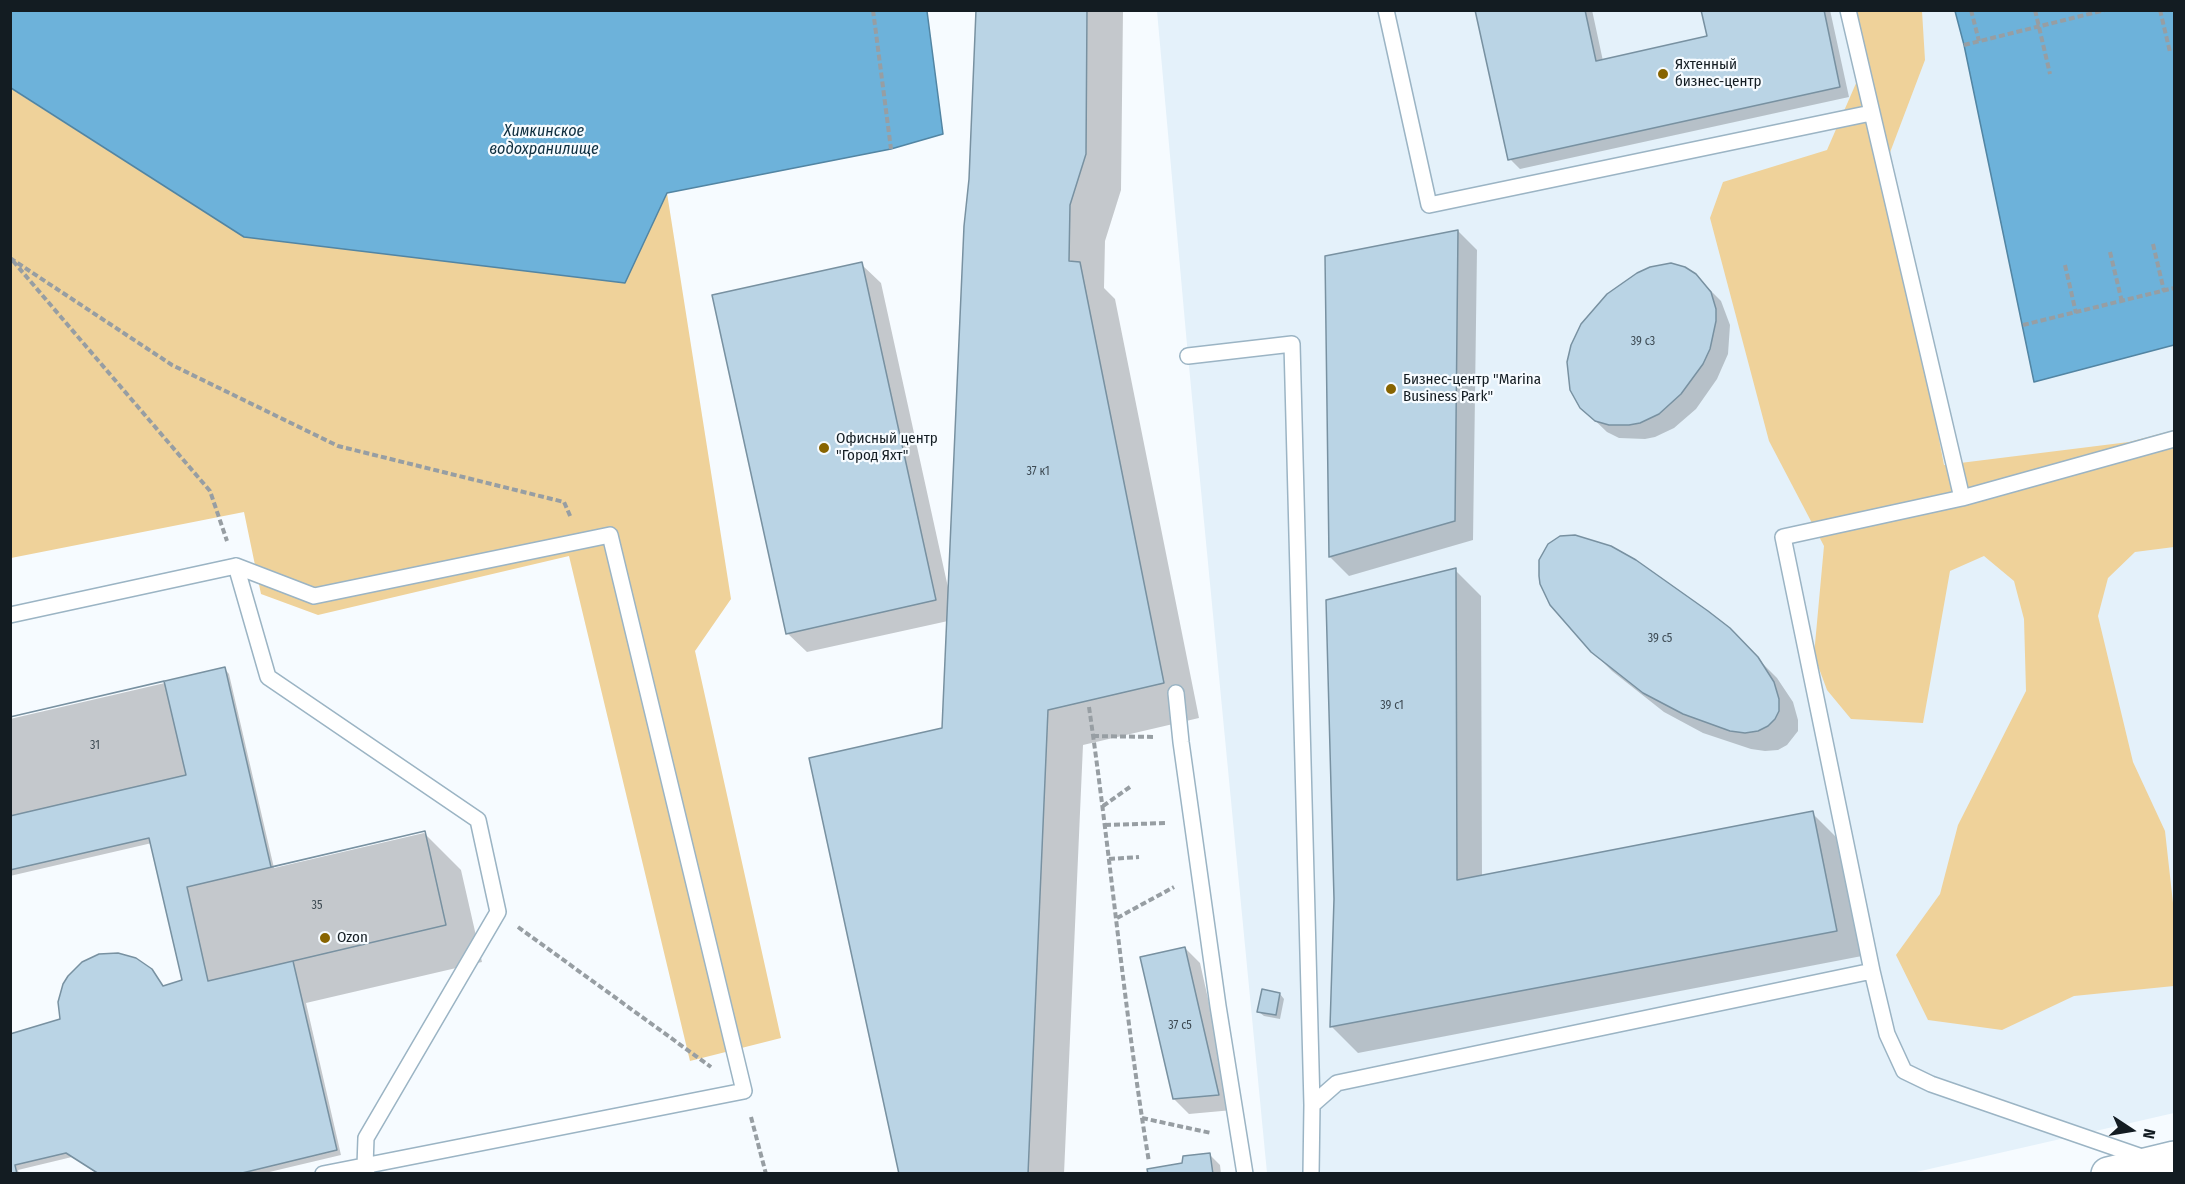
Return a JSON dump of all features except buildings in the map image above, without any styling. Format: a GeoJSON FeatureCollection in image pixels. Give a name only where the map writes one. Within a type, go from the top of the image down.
{"type":"FeatureCollection","features":[{"type":"Feature","properties":{"kind":"main road"},"geometry":{"type":"LineString","coordinates":[[2108,1173],[2166,1160]]}},
{"type":"Feature","properties":{"kind":"lane"},"geometry":{"type":"LineString","coordinates":[[1386,10],[1429,205],[1871,113]]}},
{"type":"Feature","properties":{"kind":"lane"},"geometry":{"type":"LineString","coordinates":[[1848,10],[1962,498]]}},
{"type":"Feature","properties":{"kind":"lane"},"geometry":{"type":"LineString","coordinates":[[1188,357],[1292,344],[1312,1105],[1311,1173]]}},
{"type":"Feature","properties":{"kind":"lane"},"geometry":{"type":"LineString","coordinates":[[2166,1160],[1931,1084],[1904,1071],[1887,1034],[1872,971],[1783,537],[1962,498],[2175,439]]}},
{"type":"Feature","properties":{"kind":"lane"},"geometry":{"type":"LineString","coordinates":[[10,615],[236,566],[314,596],[610,535],[744,1091],[366,1169],[323,1173]]}},
{"type":"Feature","properties":{"kind":"lane"},"geometry":{"type":"LineString","coordinates":[[236,566],[268,677],[478,820],[498,912],[366,1138],[366,1169]]}},
{"type":"Feature","properties":{"kind":"lane"},"geometry":{"type":"LineString","coordinates":[[1176,693],[1218,1006],[1245,1173]]}},
{"type":"Feature","properties":{"kind":"lane"},"geometry":{"type":"LineString","coordinates":[[1312,1105],[1336,1083],[1872,971]]}},
{"type":"Feature","properties":{"kind":"path"},"geometry":{"type":"LineString","coordinates":[[873,10],[891,149]]}},
{"type":"Feature","properties":{"kind":"path"},"geometry":{"type":"LineString","coordinates":[[1971,10],[1979,41]]}},
{"type":"Feature","properties":{"kind":"path"},"geometry":{"type":"LineString","coordinates":[[2035,10],[2050,74]]}},
{"type":"Feature","properties":{"kind":"path"},"geometry":{"type":"LineString","coordinates":[[1965,45],[2105,10]]}},
{"type":"Feature","properties":{"kind":"path"},"geometry":{"type":"LineString","coordinates":[[2160,10],[2170,52]]}},
{"type":"Feature","properties":{"kind":"path"},"geometry":{"type":"LineString","coordinates":[[2153,244],[2164,291]]}},
{"type":"Feature","properties":{"kind":"path"},"geometry":{"type":"LineString","coordinates":[[2110,252],[2122,302]]}},
{"type":"Feature","properties":{"kind":"path"},"geometry":{"type":"LineString","coordinates":[[10,258],[172,365],[338,446],[564,501],[582,541]]}},
{"type":"Feature","properties":{"kind":"path"},"geometry":{"type":"LineString","coordinates":[[10,258],[210,491],[236,566]]}},
{"type":"Feature","properties":{"kind":"path"},"geometry":{"type":"LineString","coordinates":[[2065,265],[2076,313]]}},
{"type":"Feature","properties":{"kind":"path"},"geometry":{"type":"LineString","coordinates":[[2023,325],[2175,288]]}},
{"type":"Feature","properties":{"kind":"path"},"geometry":{"type":"LineString","coordinates":[[1089,707],[1117,918],[1131,1046],[1149,1162]]}},
{"type":"Feature","properties":{"kind":"path"},"geometry":{"type":"LineString","coordinates":[[1093,736],[1158,737]]}},
{"type":"Feature","properties":{"kind":"path"},"geometry":{"type":"LineString","coordinates":[[1103,806],[1130,787]]}},
{"type":"Feature","properties":{"kind":"path"},"geometry":{"type":"LineString","coordinates":[[1105,825],[1170,822]]}},
{"type":"Feature","properties":{"kind":"path"},"geometry":{"type":"LineString","coordinates":[[1109,859],[1139,857]]}},
{"type":"Feature","properties":{"kind":"path"},"geometry":{"type":"LineString","coordinates":[[1117,918],[1178,884]]}},
{"type":"Feature","properties":{"kind":"path"},"geometry":{"type":"LineString","coordinates":[[498,912],[744,1091],[766,1173]]}},
{"type":"Feature","properties":{"kind":"path"},"geometry":{"type":"LineString","coordinates":[[1142,1118],[1215,1134]]}},
{"type":"Feature","properties":{"kind":"shaded area"},"geometry":{"type":"Polygon","coordinates":[[[1157,11],[1955,11],[2034,382],[2174,345],[2174,1113],[1912,1173],[1267,1173],[1157,11]]]}},
{"type":"Feature","properties":{"kind":"shaded area"},"geometry":{"type":"Polygon","coordinates":[[[1847,11],[1922,11],[1925,60],[1886,163],[1944,465],[2129,442],[2174,430],[2174,547],[2135,552],[2108,578],[2098,616],[2133,762],[2165,831],[2174,912],[2174,986],[2074,996],[2002,1030],[1928,1020],[1896,955],[1940,894],[1958,825],[2026,691],[2024,619],[2014,581],[1984,556],[1950,571],[1923,723],[1851,719],[1827,690],[1814,655],[1824,546],[1769,441],[1710,218],[1723,182],[1827,150],[1857,81],[1847,11]]]}},
{"type":"Feature","properties":{"kind":"shaded area"},"geometry":{"type":"Polygon","coordinates":[[[10,88],[244,237],[667,193],[731,599],[695,651],[781,1038],[690,1061],[569,556],[318,615],[261,594],[244,512],[11,558],[10,88]]]}},
{"type":"Feature","properties":{"kind":"water","name":"Химкинское водохранилище"},"geometry":{"type":"Polygon","coordinates":[[[10,11],[927,11],[943,134],[891,149],[667,193],[625,283],[244,237],[11,88],[10,11]]]}},
{"type":"Feature","properties":{"kind":"water"},"geometry":{"type":"Polygon","coordinates":[[[1955,11],[2174,11],[2174,345],[2034,382],[1955,11]]]}},
{"type":"Feature","properties":{"kind":"place","name":"Яхтенный бизнес-центр"},"geometry":{"type":"Point","coordinates":[1663,74]}},
{"type":"Feature","properties":{"kind":"place","name":"Бизнес-центр \"Marina Business Park\""},"geometry":{"type":"Point","coordinates":[1391,389]}},
{"type":"Feature","properties":{"kind":"place","name":"Офисный центр \"Город Яхт\""},"geometry":{"type":"Point","coordinates":[824,448]}},
{"type":"Feature","properties":{"kind":"place","name":"Ozon"},"geometry":{"type":"Point","coordinates":[325,938]}}]}
